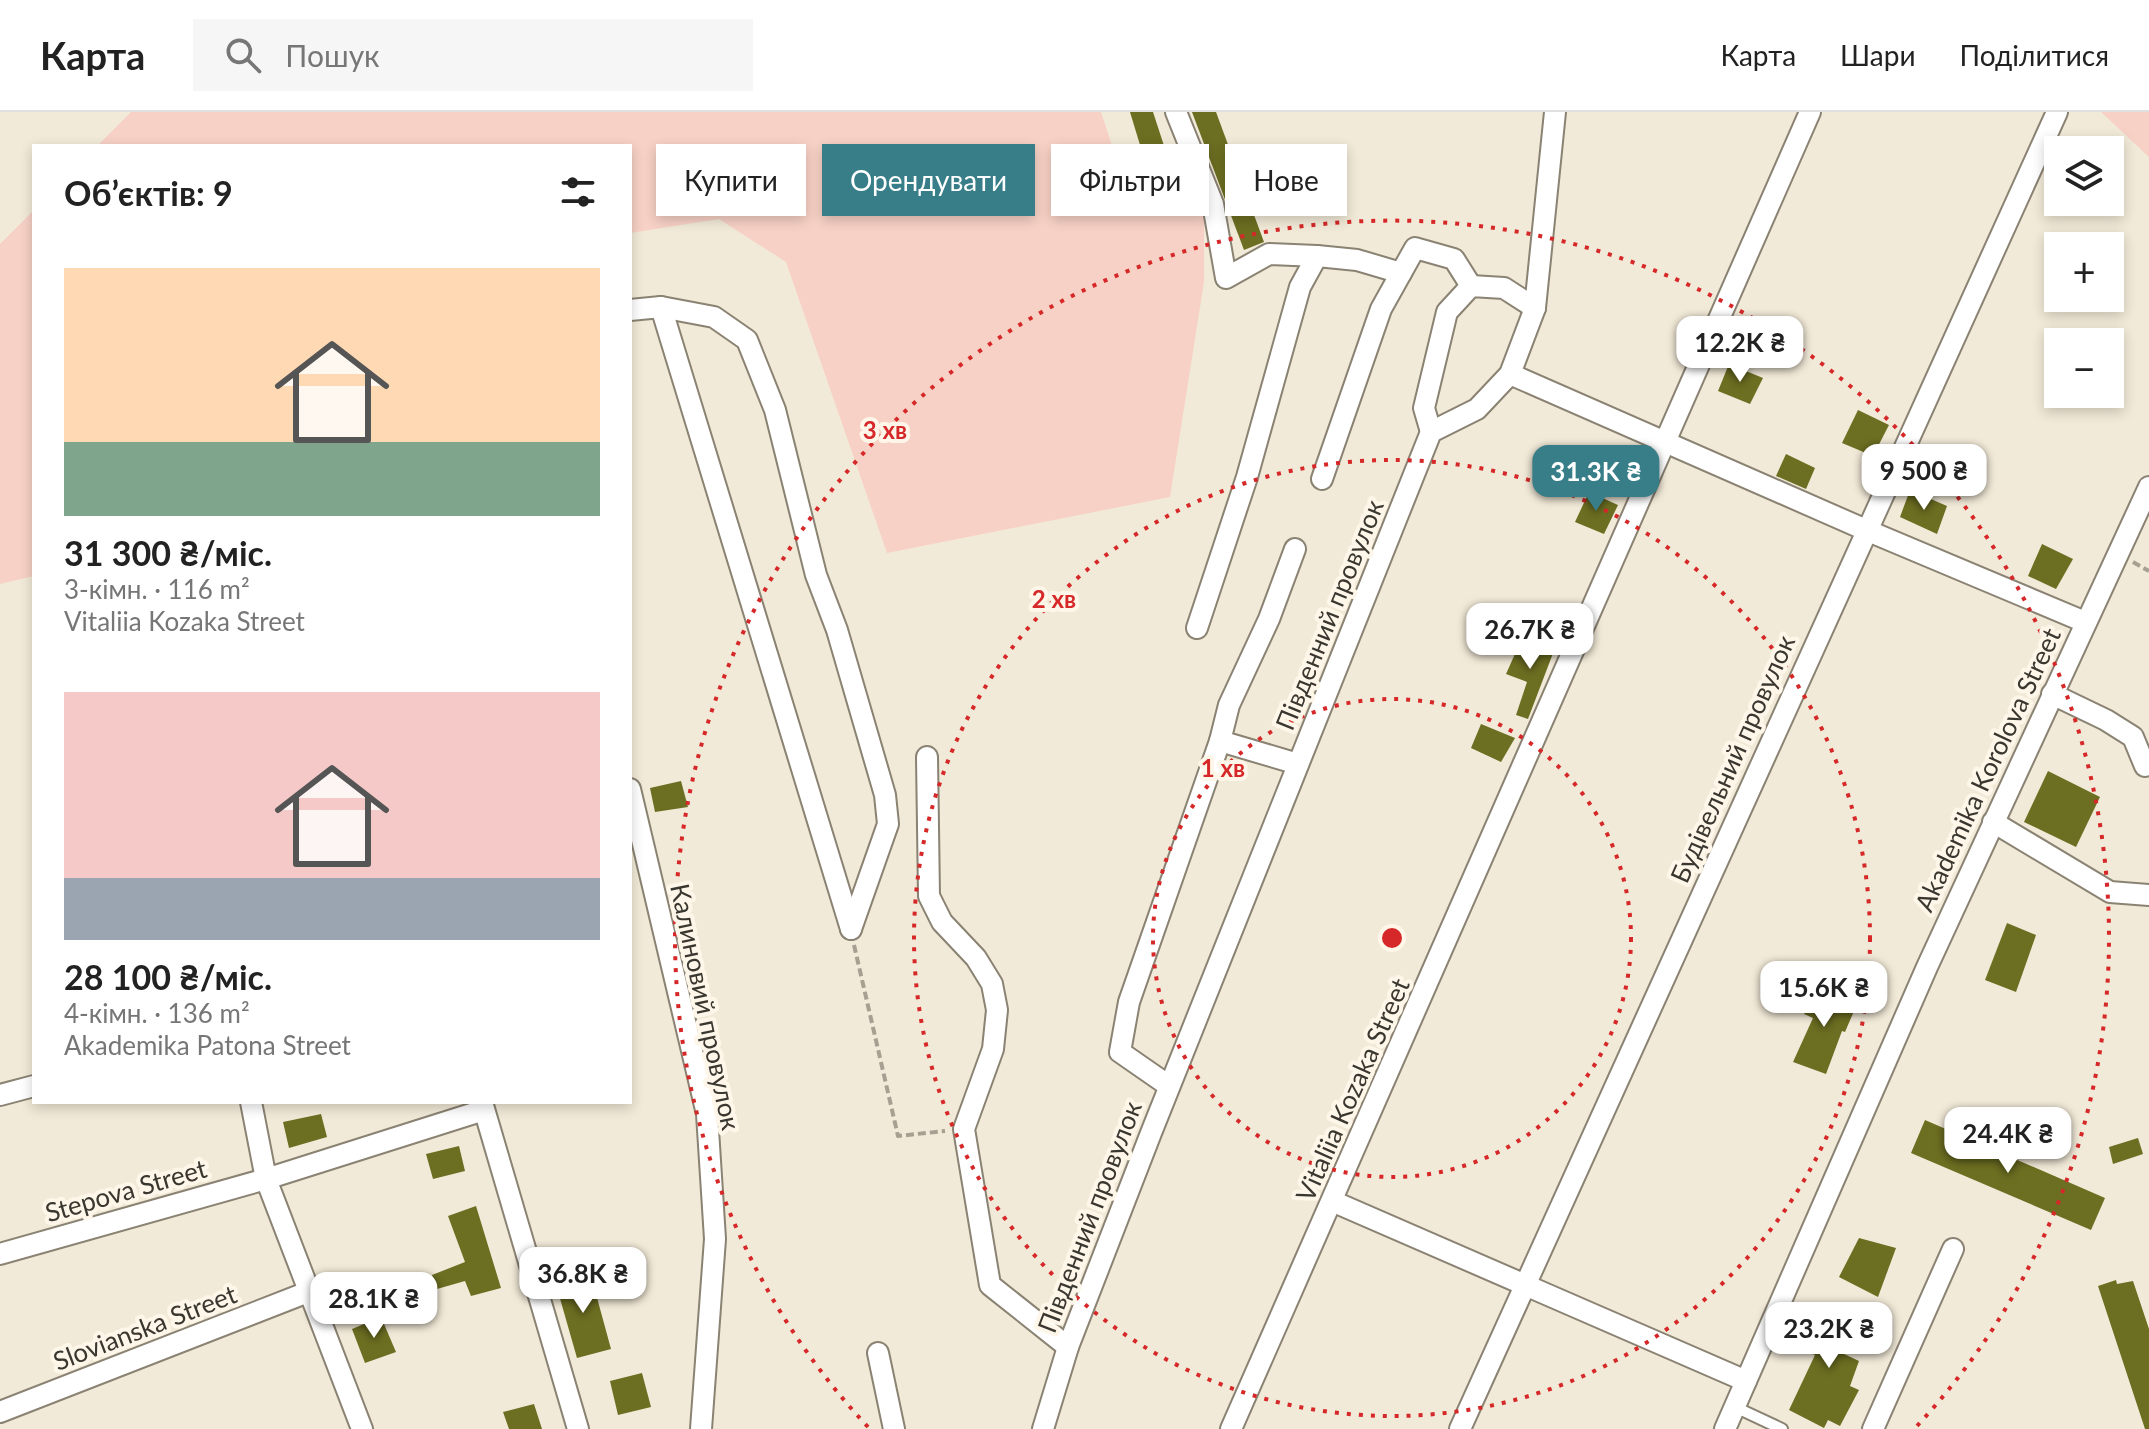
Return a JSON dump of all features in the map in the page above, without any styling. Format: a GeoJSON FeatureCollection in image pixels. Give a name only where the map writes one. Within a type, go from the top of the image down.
{"type":"FeatureCollection","features":[{"type":"Feature","properties":{"kind":"street"},"geometry":{"type":"LineString","coordinates":[[1176,112],[1213,204],[1226,278],[1269,254],[1357,260],[1401,273]]}},
{"type":"Feature","properties":{"kind":"street"},"geometry":{"type":"LineString","coordinates":[[1471,286],[1447,312],[1424,408],[1431,432],[1477,409],[1510,374],[1535,308],[1555,112]]}},
{"type":"Feature","properties":{"kind":"street","name":"Vitaliia Kozaka Street"},"geometry":{"type":"LineString","coordinates":[[1231,1429],[1662,441],[1810,112]]}},
{"type":"Feature","properties":{"kind":"street","name":"Будівельний провулок"},"geometry":{"type":"LineString","coordinates":[[1460,1429],[2057,112]]}},
{"type":"Feature","properties":{"kind":"street"},"geometry":{"type":"LineString","coordinates":[[1322,479],[1381,309],[1415,248],[1454,259],[1471,286]]}},
{"type":"Feature","properties":{"kind":"street"},"geometry":{"type":"LineString","coordinates":[[1197,628],[1247,477],[1300,287],[1317,256]]}},
{"type":"Feature","properties":{"kind":"street"},"geometry":{"type":"LineString","coordinates":[[1471,286],[1504,288],[1535,308]]}},
{"type":"Feature","properties":{"kind":"street"},"geometry":{"type":"LineString","coordinates":[[661,307],[851,929]]}},
{"type":"Feature","properties":{"kind":"street"},"geometry":{"type":"LineString","coordinates":[[632,310],[661,307],[714,317],[747,340],[775,410],[816,575],[837,630],[885,795],[888,824],[851,929]]}},
{"type":"Feature","properties":{"kind":"street"},"geometry":{"type":"LineString","coordinates":[[1510,374],[2085,622]]}},
{"type":"Feature","properties":{"kind":"street","name":"Південний провулок"},"geometry":{"type":"LineString","coordinates":[[1043,1429],[1068,1347],[1169,1086],[1431,432]]}},
{"type":"Feature","properties":{"kind":"street","name":"Akademika Korolova Street"},"geometry":{"type":"LineString","coordinates":[[1725,1429],[1914,995],[2149,487]]}},
{"type":"Feature","properties":{"kind":"street"},"geometry":{"type":"LineString","coordinates":[[1169,1086],[1120,1052],[1129,1002],[1220,741],[1229,705],[1269,619],[1295,549]]}},
{"type":"Feature","properties":{"kind":"street"},"geometry":{"type":"LineString","coordinates":[[2052,694],[2133,737],[2145,766]]}},
{"type":"Feature","properties":{"kind":"street"},"geometry":{"type":"LineString","coordinates":[[1220,741],[1298,764]]}},
{"type":"Feature","properties":{"kind":"street"},"geometry":{"type":"LineString","coordinates":[[927,757],[929,896],[942,922],[976,958],[992,984],[997,1010],[993,1049],[964,1129],[990,1285],[1068,1347]]}},
{"type":"Feature","properties":{"kind":"street","name":"Калиновий провулок"},"geometry":{"type":"LineString","coordinates":[[632,797],[707,1114],[715,1239],[701,1429]]}},
{"type":"Feature","properties":{"kind":"street"},"geometry":{"type":"LineString","coordinates":[[1993,822],[2110,892],[2149,895]]}},
{"type":"Feature","properties":{"kind":"street"},"geometry":{"type":"LineString","coordinates":[[0,1095],[32,1087]]}},
{"type":"Feature","properties":{"kind":"street"},"geometry":{"type":"LineString","coordinates":[[251,1104],[266,1179],[362,1429]]}},
{"type":"Feature","properties":{"kind":"street"},"geometry":{"type":"LineString","coordinates":[[483,1106],[578,1429]]}},
{"type":"Feature","properties":{"kind":"street","name":"Stepova Street"},"geometry":{"type":"LineString","coordinates":[[0,1254],[266,1179],[483,1106]]}},
{"type":"Feature","properties":{"kind":"street"},"geometry":{"type":"LineString","coordinates":[[1332,1201],[1746,1381]]}},
{"type":"Feature","properties":{"kind":"street"},"geometry":{"type":"LineString","coordinates":[[1873,1429],[1953,1249]]}},
{"type":"Feature","properties":{"kind":"street","name":"Slovianska Street"},"geometry":{"type":"LineString","coordinates":[[0,1412],[308,1292]]}},
{"type":"Feature","properties":{"kind":"street"},"geometry":{"type":"LineString","coordinates":[[878,1353],[894,1429]]}},
{"type":"Feature","properties":{"kind":"lane"},"geometry":{"type":"LineString","coordinates":[[1735,1407],[1782,1429]]}},
{"type":"Feature","properties":{"kind":"path"},"geometry":{"type":"LineString","coordinates":[[851,929],[898,1136],[964,1129]]}},
{"type":"Feature","properties":{"kind":"shaded area"},"geometry":{"type":"Polygon","coordinates":[[[131,112],[1101,112],[1112,144],[1051,144],[1051,216],[1204,216],[1204,282],[1170,497],[887,553],[786,262],[719,219],[632,233],[632,144],[99,144],[131,112]]]}},
{"type":"Feature","properties":{"kind":"shaded area"},"geometry":{"type":"Polygon","coordinates":[[[2101,112],[2149,112],[2149,157],[2101,112]]]}},
{"type":"Feature","properties":{"kind":"shaded area"},"geometry":{"type":"Polygon","coordinates":[[[32,212],[32,576],[0,584],[0,244],[32,212]]]}},
{"type":"Feature","properties":{"kind":"building"},"geometry":{"type":"Polygon","coordinates":[[[1130,112],[1153,112],[1163,144],[1140,144],[1130,112]]]}},
{"type":"Feature","properties":{"kind":"building"},"geometry":{"type":"Polygon","coordinates":[[[1192,112],[1216,112],[1228,144],[1225,144],[1225,200],[1209,157],[1209,144],[1204,144],[1192,112]]]}},
{"type":"Feature","properties":{"kind":"building"},"geometry":{"type":"Polygon","coordinates":[[[1231,216],[1254,216],[1264,242],[1244,250],[1231,216]]]}},
{"type":"Feature","properties":{"kind":"building"},"geometry":{"type":"Polygon","coordinates":[[[1729,364],[1763,378],[1750,404],[1718,391],[1729,364]]]}},
{"type":"Feature","properties":{"kind":"building"},"geometry":{"type":"Polygon","coordinates":[[[1858,410],[1889,425],[1873,456],[1842,443],[1858,410]]]}},
{"type":"Feature","properties":{"kind":"building"},"geometry":{"type":"Polygon","coordinates":[[[1786,454],[1815,468],[1806,489],[1776,476],[1786,454]]]}},
{"type":"Feature","properties":{"kind":"building"},"geometry":{"type":"Polygon","coordinates":[[[1910,490],[1947,506],[1937,534],[1900,517],[1910,490]]]}},
{"type":"Feature","properties":{"kind":"building"},"geometry":{"type":"Polygon","coordinates":[[[1589,492],[1618,505],[1604,534],[1575,522],[1589,492]]]}},
{"type":"Feature","properties":{"kind":"building"},"geometry":{"type":"Polygon","coordinates":[[[2042,544],[2073,559],[2056,589],[2028,576],[2042,544]]]}},
{"type":"Feature","properties":{"kind":"building"},"geometry":{"type":"Polygon","coordinates":[[[1523,636],[1555,648],[1528,719],[1516,715],[1527,682],[1506,674],[1523,636]]]}},
{"type":"Feature","properties":{"kind":"building"},"geometry":{"type":"Polygon","coordinates":[[[1481,724],[1515,738],[1501,762],[1471,748],[1481,724]]]}},
{"type":"Feature","properties":{"kind":"building"},"geometry":{"type":"Polygon","coordinates":[[[2048,771],[2100,797],[2076,847],[2024,822],[2048,771]]]}},
{"type":"Feature","properties":{"kind":"building"},"geometry":{"type":"Polygon","coordinates":[[[681,781],[688,807],[655,812],[650,788],[681,781]]]}},
{"type":"Feature","properties":{"kind":"building"},"geometry":{"type":"Polygon","coordinates":[[[2007,923],[2036,935],[2016,992],[1985,980],[2007,923]]]}},
{"type":"Feature","properties":{"kind":"building"},"geometry":{"type":"Polygon","coordinates":[[[1817,985],[1857,1004],[1845,1032],[1842,1031],[1826,1074],[1793,1062],[1813,1018],[1804,1014],[1817,985]]]}},
{"type":"Feature","properties":{"kind":"building"},"geometry":{"type":"Polygon","coordinates":[[[321,1114],[327,1137],[289,1148],[283,1122],[321,1114]]]}},
{"type":"Feature","properties":{"kind":"building"},"geometry":{"type":"Polygon","coordinates":[[[1925,1120],[2105,1198],[2091,1230],[1911,1153],[1925,1120]]]}},
{"type":"Feature","properties":{"kind":"building"},"geometry":{"type":"Polygon","coordinates":[[[2138,1138],[2143,1154],[2113,1164],[2109,1147],[2138,1138]]]}},
{"type":"Feature","properties":{"kind":"building"},"geometry":{"type":"Polygon","coordinates":[[[459,1146],[465,1171],[433,1179],[426,1154],[459,1146]]]}},
{"type":"Feature","properties":{"kind":"building"},"geometry":{"type":"Polygon","coordinates":[[[476,1206],[501,1288],[471,1296],[465,1281],[437,1289],[432,1275],[465,1262],[448,1216],[476,1206]]]}},
{"type":"Feature","properties":{"kind":"building"},"geometry":{"type":"Polygon","coordinates":[[[1859,1238],[1896,1248],[1878,1297],[1839,1277],[1859,1238]]]}},
{"type":"Feature","properties":{"kind":"building"},"geometry":{"type":"Polygon","coordinates":[[[590,1272],[611,1349],[577,1358],[555,1281],[590,1272]]]}},
{"type":"Feature","properties":{"kind":"building"},"geometry":{"type":"Polygon","coordinates":[[[2116,1280],[2117,1284],[2133,1281],[2149,1329],[2149,1429],[2145,1429],[2098,1286],[2116,1280]]]}},
{"type":"Feature","properties":{"kind":"building"},"geometry":{"type":"Polygon","coordinates":[[[1829,1304],[1862,1314],[1842,1353],[1859,1361],[1850,1386],[1859,1390],[1840,1426],[1828,1420],[1824,1428],[1789,1410],[1815,1355],[1804,1350],[1829,1304]]]}},
{"type":"Feature","properties":{"kind":"building"},"geometry":{"type":"Polygon","coordinates":[[[381,1317],[396,1352],[365,1363],[352,1329],[381,1317]]]}},
{"type":"Feature","properties":{"kind":"building"},"geometry":{"type":"Polygon","coordinates":[[[642,1373],[651,1407],[618,1415],[610,1381],[642,1373]]]}},
{"type":"Feature","properties":{"kind":"building"},"geometry":{"type":"Polygon","coordinates":[[[534,1404],[542,1429],[509,1429],[503,1412],[534,1404]]]}}]}
